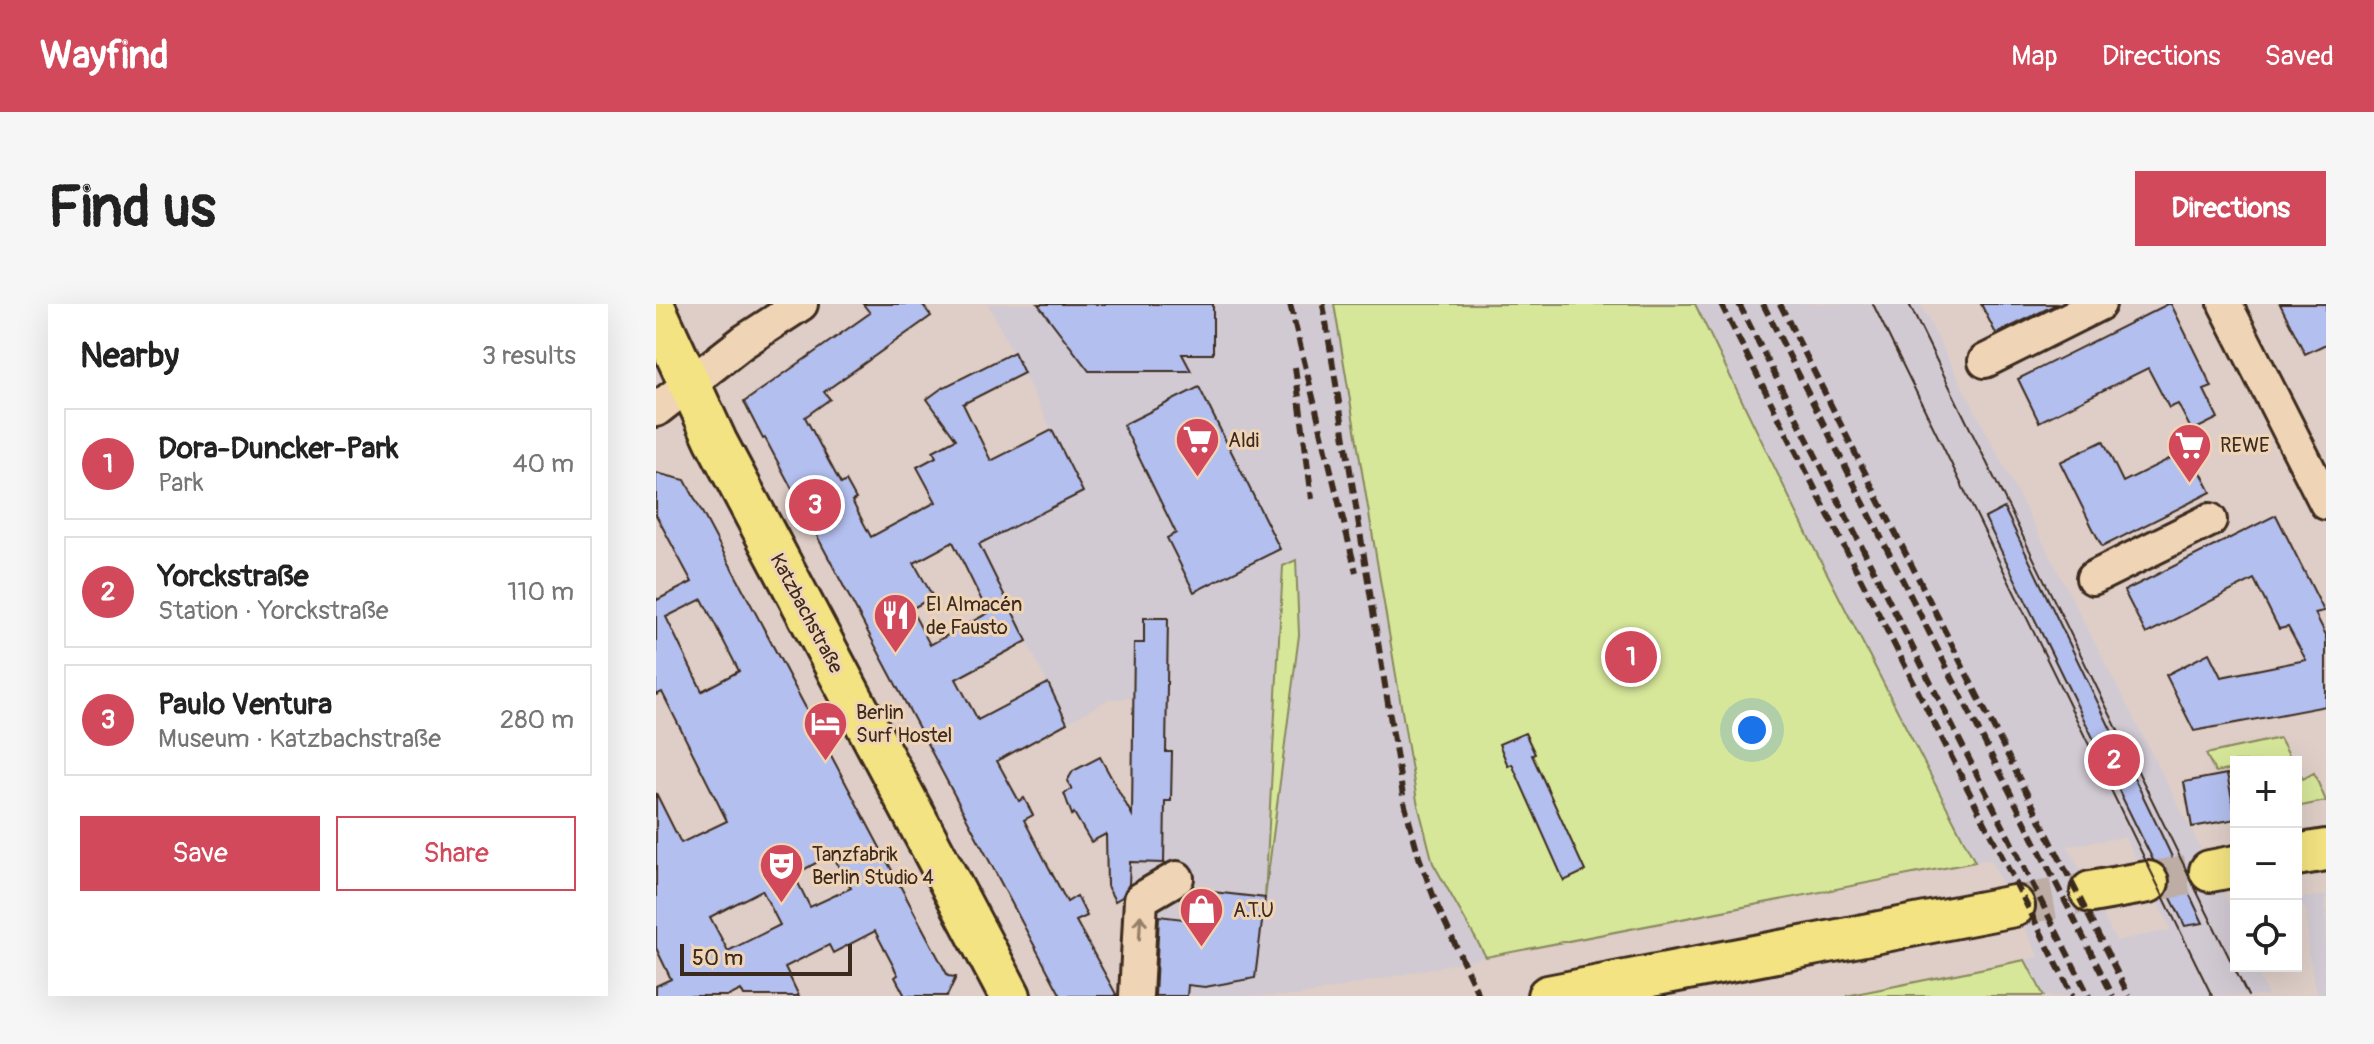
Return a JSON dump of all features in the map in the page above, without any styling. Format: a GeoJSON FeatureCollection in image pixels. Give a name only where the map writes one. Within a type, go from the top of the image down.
{"type":"FeatureCollection","features":[{"type":"Feature","properties":{"kind":"main road","name":"Katzbachstraße"},"geometry":{"type":"LineString","coordinates":[[656,311],[716,441],[1010,996]]}},
{"type":"Feature","properties":{"kind":"main road"},"geometry":{"type":"LineString","coordinates":[[2302,854],[2326,850]]}},
{"type":"Feature","properties":{"kind":"main road"},"geometry":{"type":"LineString","coordinates":[[2091,892],[2148,882]]}},
{"type":"Feature","properties":{"kind":"main road"},"geometry":{"type":"LineString","coordinates":[[1548,996],[2014,906]]}},
{"type":"Feature","properties":{"kind":"street"},"geometry":{"type":"LineString","coordinates":[[656,410],[743,342],[801,304]]}},
{"type":"Feature","properties":{"kind":"street"},"geometry":{"type":"LineString","coordinates":[[1985,361],[2099,304]]}},
{"type":"Feature","properties":{"kind":"street"},"geometry":{"type":"LineString","coordinates":[[2225,304],[2326,503]]}},
{"type":"Feature","properties":{"kind":"street"},"geometry":{"type":"LineString","coordinates":[[2093,578],[2210,520]]}},
{"type":"Feature","properties":{"kind":"street"},"geometry":{"type":"LineString","coordinates":[[1136,996],[1141,899],[1177,878]]}},
{"type":"Feature","properties":{"kind":"shaded area"},"geometry":{"type":"Polygon","coordinates":[[[988,304],[1334,304],[1398,694],[1461,915],[1486,957],[1298,996],[1127,996],[1133,698],[1109,699],[1067,723],[979,544],[1083,492],[988,304]]]}},
{"type":"Feature","properties":{"kind":"shaded area"},"geometry":{"type":"Polygon","coordinates":[[[1695,304],[1920,304],[2230,905],[2230,972],[2258,972],[2268,996],[2044,996],[2025,960],[2039,957],[1990,859],[1975,862],[1809,538],[1695,304]],[[2125,837],[2068,846],[2116,941],[2171,930],[2125,837]]]}},
{"type":"Feature","properties":{"kind":"shaded area"},"geometry":{"type":"Polygon","coordinates":[[[2326,895],[2326,996],[2318,996],[2308,952],[2307,910],[2302,905],[2302,898],[2326,895]]]}},
{"type":"Feature","properties":{"kind":"green space"},"geometry":{"type":"Polygon","coordinates":[[[1334,304],[1695,304],[1809,538],[1975,862],[1486,957],[1433,863],[1417,801],[1334,304]]]}},
{"type":"Feature","properties":{"kind":"green space"},"geometry":{"type":"Polygon","coordinates":[[[1296,560],[1299,635],[1265,898],[1283,566],[1296,560]]]}},
{"type":"Feature","properties":{"kind":"green space"},"geometry":{"type":"Polygon","coordinates":[[[2280,738],[2290,756],[2230,756],[2230,770],[2215,772],[2206,754],[2280,738]]]}},
{"type":"Feature","properties":{"kind":"green space"},"geometry":{"type":"Polygon","coordinates":[[[2314,773],[2326,801],[2302,806],[2302,777],[2314,773]]]}},
{"type":"Feature","properties":{"kind":"green space"},"geometry":{"type":"Polygon","coordinates":[[[2025,960],[2044,996],[1846,996],[2025,960]]]}},
{"type":"Feature","properties":{"kind":"building"},"geometry":{"type":"Polygon","coordinates":[[[863,304],[922,304],[931,316],[824,392],[830,399],[805,417],[841,484],[846,481],[856,499],[852,501],[871,537],[936,502],[917,467],[936,457],[933,451],[956,439],[927,399],[942,388],[1014,352],[1024,373],[963,404],[991,461],[1052,430],[1083,492],[979,544],[1027,641],[956,679],[978,720],[1048,683],[1067,723],[997,761],[1019,801],[1024,798],[1033,815],[1024,820],[1067,902],[1077,896],[1087,916],[1076,921],[1117,996],[1061,996],[744,402],[870,313],[863,304]],[[953,542],[914,563],[933,597],[911,609],[930,645],[988,613],[953,542]]]}},
{"type":"Feature","properties":{"kind":"building"},"geometry":{"type":"Polygon","coordinates":[[[1038,304],[1213,304],[1213,354],[1182,354],[1191,371],[1089,371],[1038,304]]]}},
{"type":"Feature","properties":{"kind":"building"},"geometry":{"type":"Polygon","coordinates":[[[1981,304],[2057,304],[1996,334],[1981,304]]]}},
{"type":"Feature","properties":{"kind":"building"},"geometry":{"type":"Polygon","coordinates":[[[2171,304],[2212,387],[2204,390],[2218,418],[2192,431],[2178,404],[2169,408],[2148,368],[2039,422],[2018,379],[2171,304]]]}},
{"type":"Feature","properties":{"kind":"building"},"geometry":{"type":"Polygon","coordinates":[[[2280,304],[2326,304],[2326,344],[2305,354],[2280,304]]]}},
{"type":"Feature","properties":{"kind":"building","name":"Aldi"},"geometry":{"type":"Polygon","coordinates":[[[1199,387],[1280,549],[1194,592],[1167,538],[1176,533],[1123,425],[1199,387]]]}},
{"type":"Feature","properties":{"kind":"building"},"geometry":{"type":"Polygon","coordinates":[[[2103,441],[2123,482],[2189,449],[2211,492],[2102,547],[2060,462],[2103,441]]]}},
{"type":"Feature","properties":{"kind":"building"},"geometry":{"type":"Polygon","coordinates":[[[656,473],[685,480],[948,976],[956,977],[947,996],[905,996],[895,977],[898,975],[875,931],[833,953],[829,945],[785,967],[799,996],[744,996],[741,990],[729,996],[656,996],[656,986],[671,979],[656,948],[656,793],[681,843],[727,821],[662,692],[656,695],[656,597],[657,600],[692,582],[656,515],[656,473]],[[702,599],[666,617],[702,691],[739,671],[702,599]],[[832,854],[794,875],[810,907],[851,888],[832,854]],[[762,890],[710,917],[728,951],[780,925],[762,890]]]}},
{"type":"Feature","properties":{"kind":"building"},"geometry":{"type":"Polygon","coordinates":[[[2004,508],[2203,923],[2185,926],[2168,892],[2171,879],[2166,868],[2153,860],[1985,518],[2004,508]]]}},
{"type":"Feature","properties":{"kind":"building"},"geometry":{"type":"Polygon","coordinates":[[[2276,515],[2324,611],[2315,613],[2326,635],[2326,706],[2194,731],[2166,675],[2209,653],[2221,677],[2306,660],[2288,627],[2279,629],[2254,579],[2146,634],[2124,591],[2276,515]]]}},
{"type":"Feature","properties":{"kind":"building"},"geometry":{"type":"Polygon","coordinates":[[[1144,618],[1168,618],[1166,752],[1172,752],[1171,801],[1165,801],[1164,863],[1130,862],[1129,884],[1122,897],[1115,901],[1107,886],[1106,834],[1091,842],[1074,813],[1072,815],[1064,793],[1072,789],[1067,781],[1073,771],[1100,757],[1132,815],[1134,643],[1144,643],[1144,618]]]}},
{"type":"Feature","properties":{"kind":"building"},"geometry":{"type":"Polygon","coordinates":[[[1525,733],[1585,871],[1564,881],[1512,764],[1508,766],[1499,744],[1525,733]]]}},
{"type":"Feature","properties":{"kind":"building"},"geometry":{"type":"Polygon","coordinates":[[[2227,774],[2230,820],[2192,827],[2184,782],[2227,774]]]}},
{"type":"Feature","properties":{"kind":"building","name":"A.T.U"},"geometry":{"type":"Polygon","coordinates":[[[1204,891],[1265,898],[1255,978],[1205,987],[1188,985],[1187,996],[1155,996],[1159,916],[1200,921],[1204,891]]]}},
{"type":"Feature","properties":{"kind":"tunnel"},"geometry":{"type":"LineString","coordinates":[[2148,882],[2210,871]]}},
{"type":"Feature","properties":{"kind":"tunnel"},"geometry":{"type":"LineString","coordinates":[[2014,906],[2091,892]]}},
{"type":"Feature","properties":{"kind":"tram line"},"geometry":{"type":"LineString","coordinates":[[1873,304],[2212,996]]}},
{"type":"Feature","properties":{"kind":"tram line"},"geometry":{"type":"LineString","coordinates":[[1909,304],[2248,996]]}},
{"type":"Feature","properties":{"kind":"railway"},"geometry":{"type":"LineString","coordinates":[[1290,304],[1356,572]]}},
{"type":"Feature","properties":{"kind":"railway"},"geometry":{"type":"LineString","coordinates":[[1323,304],[1404,802],[1436,903],[1479,996]]}},
{"type":"Feature","properties":{"kind":"railway"},"geometry":{"type":"LineString","coordinates":[[1721,304],[2073,996]]}},
{"type":"Feature","properties":{"kind":"railway"},"geometry":{"type":"LineString","coordinates":[[1739,304],[2089,996]]}},
{"type":"Feature","properties":{"kind":"railway"},"geometry":{"type":"LineString","coordinates":[[1763,304],[2113,996]]}},
{"type":"Feature","properties":{"kind":"railway"},"geometry":{"type":"LineString","coordinates":[[1780,304],[2129,996]]}},
{"type":"Feature","properties":{"kind":"railway"},"geometry":{"type":"LineString","coordinates":[[1295,367],[1312,499]]}},
{"type":"Feature","properties":{"kind":"place","name":"Aldi"},"geometry":{"type":"Point","coordinates":[1197,479]}},
{"type":"Feature","properties":{"kind":"place","name":"REWE"},"geometry":{"type":"Point","coordinates":[2189,484]}},
{"type":"Feature","properties":{"kind":"place","name":"Paulo Ventura"},"geometry":{"type":"Point","coordinates":[815,505]}},
{"type":"Feature","properties":{"kind":"place","name":"El Almacén de Fausto"},"geometry":{"type":"Point","coordinates":[895,654]}},
{"type":"Feature","properties":{"kind":"place","name":"Dora-Duncker-Park"},"geometry":{"type":"Point","coordinates":[1631,657]}},
{"type":"Feature","properties":{"kind":"place","name":"Yorckstraße"},"geometry":{"type":"Point","coordinates":[2114,760]}},
{"type":"Feature","properties":{"kind":"place","name":"Berlin Surf Hostel"},"geometry":{"type":"Point","coordinates":[825,763]}},
{"type":"Feature","properties":{"kind":"place","name":"Tanzfabrik Berlin Studio 4"},"geometry":{"type":"Point","coordinates":[781,904]}},
{"type":"Feature","properties":{"kind":"place","name":"A.T.U"},"geometry":{"type":"Point","coordinates":[1202,949]}}]}
